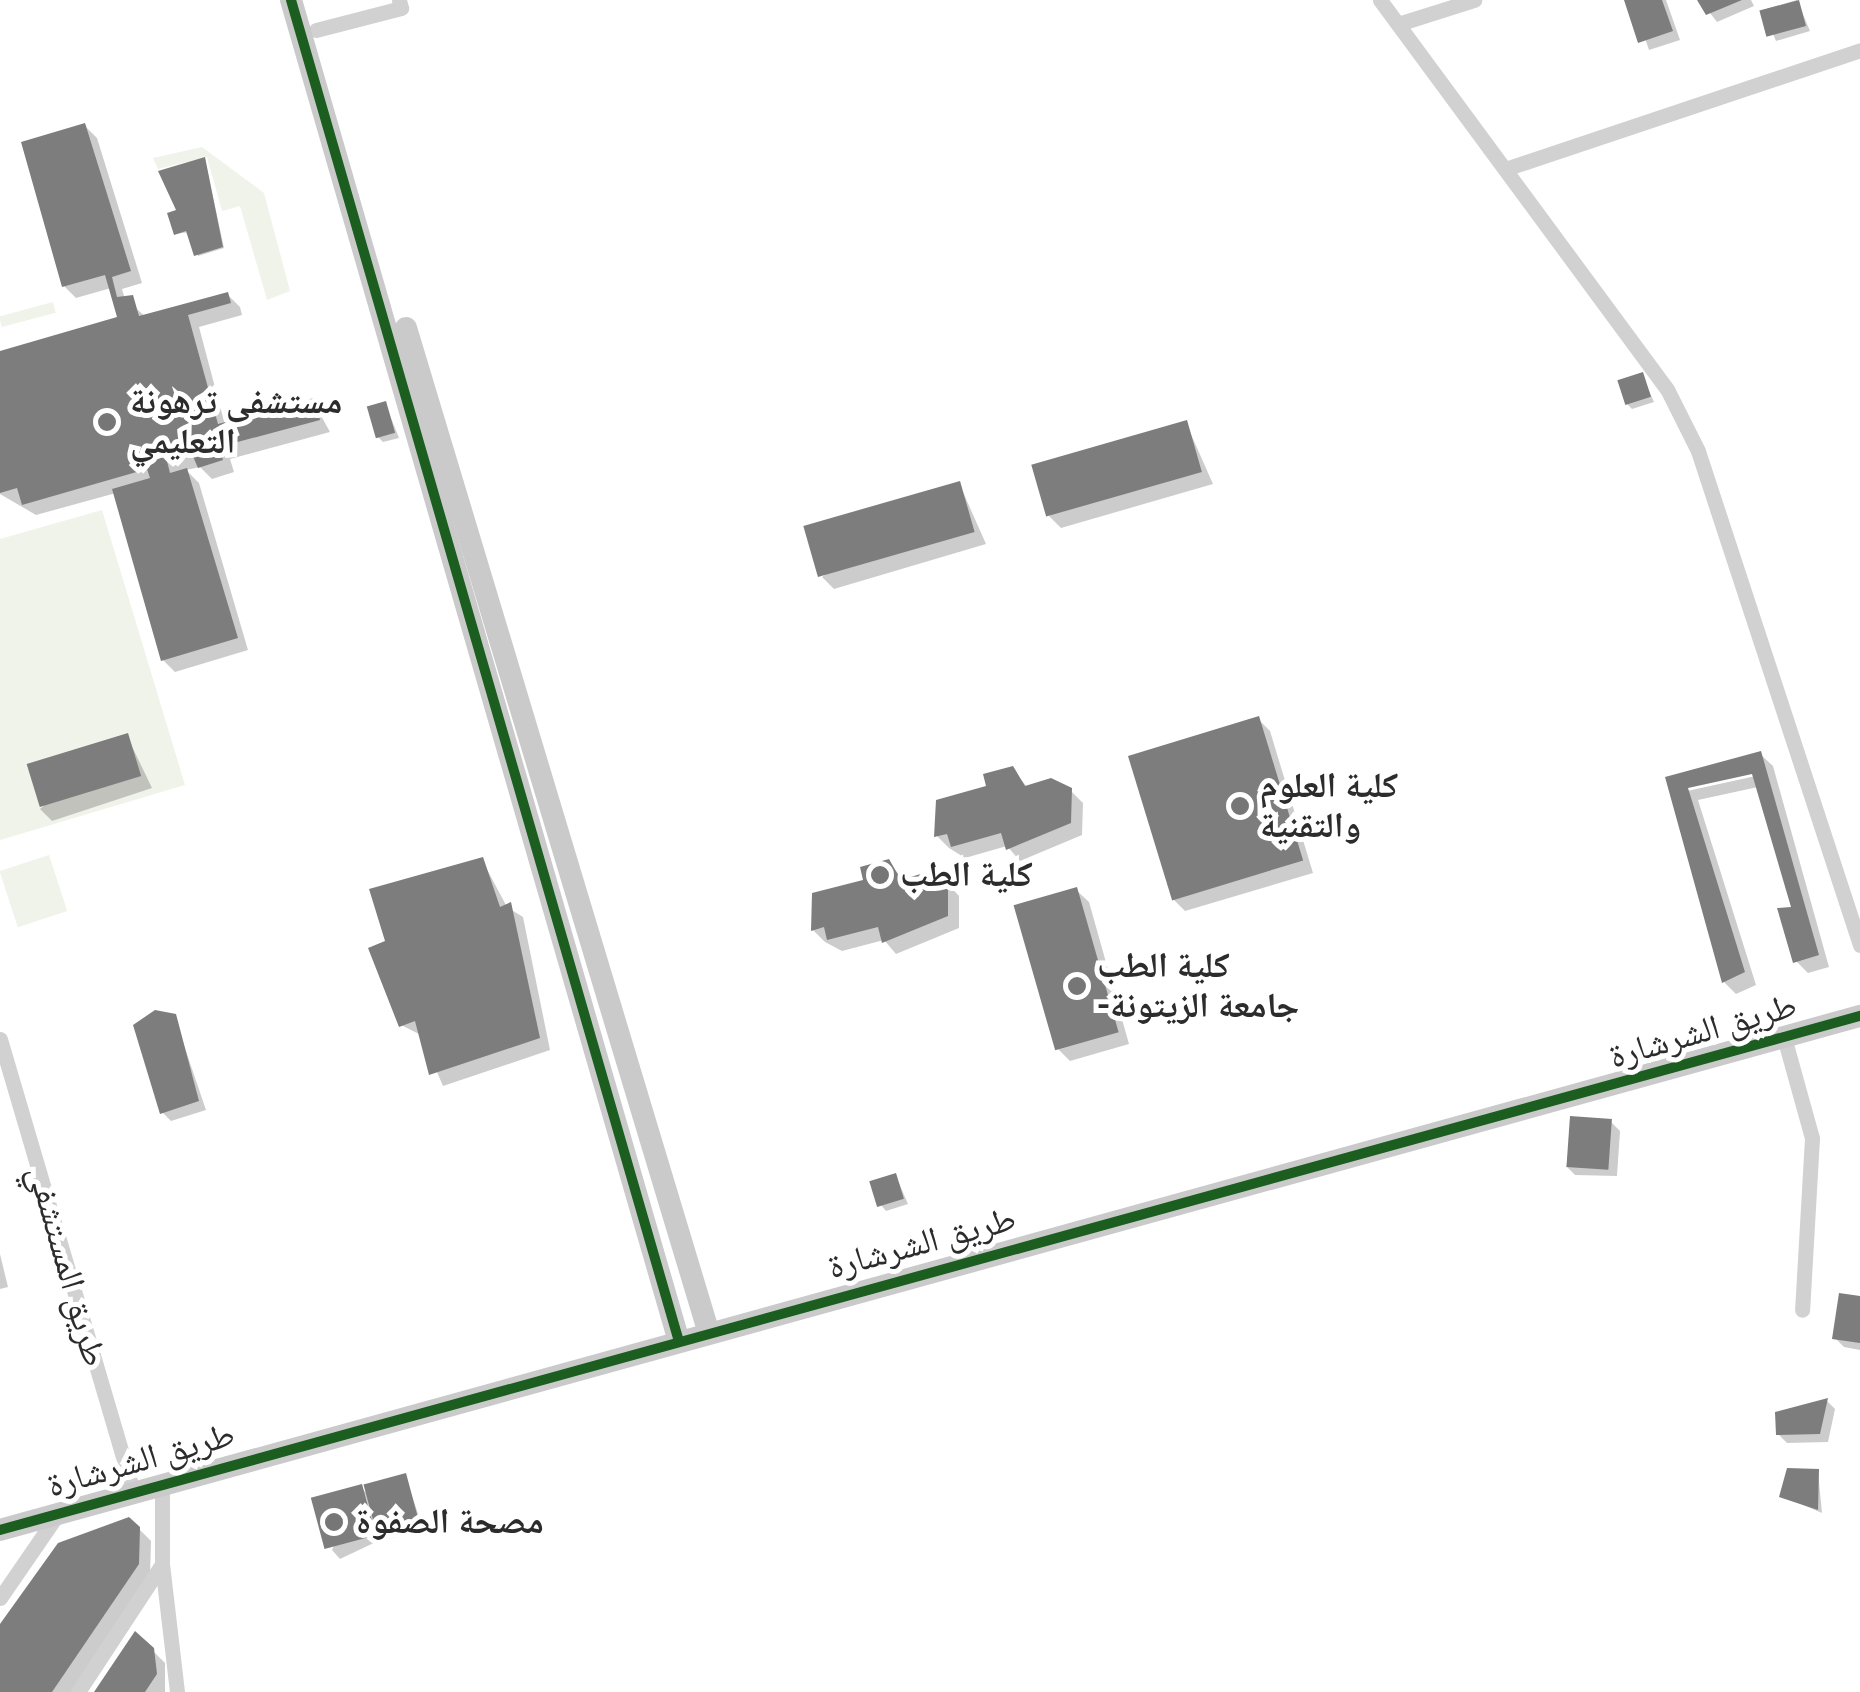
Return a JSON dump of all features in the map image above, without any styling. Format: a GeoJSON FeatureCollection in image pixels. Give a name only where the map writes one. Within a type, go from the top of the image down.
{"type":"FeatureCollection","features":[{"type":"Feature","properties":{"kind":"street"},"geometry":{"type":"LineString","coordinates":[[291,0],[678,1338]]}},
{"type":"Feature","properties":{"kind":"street"},"geometry":{"type":"LineString","coordinates":[[308,0],[708,1330]]}},
{"type":"Feature","properties":{"kind":"street"},"geometry":{"type":"LineString","coordinates":[[316,30],[401,8],[399,0]]}},
{"type":"Feature","properties":{"kind":"street"},"geometry":{"type":"LineString","coordinates":[[1380,0],[1508,168],[1667,389],[1698,451],[1860,945]]}},
{"type":"Feature","properties":{"kind":"street"},"geometry":{"type":"LineString","coordinates":[[1398,24],[1474,0]]}},
{"type":"Feature","properties":{"kind":"street"},"geometry":{"type":"LineString","coordinates":[[1508,168],[1860,50]]}},
{"type":"Feature","properties":{"kind":"street","name":"طريق الشرشارة"},"geometry":{"type":"LineString","coordinates":[[0,1530],[678,1338],[1860,1016]]}},
{"type":"Feature","properties":{"kind":"street"},"geometry":{"type":"LineString","coordinates":[[1784,1037],[1812,1138],[1802,1310]]}},
{"type":"Feature","properties":{"kind":"street","name":"طريق المستشفي"},"geometry":{"type":"LineString","coordinates":[[0,1039],[133,1492]]}},
{"type":"Feature","properties":{"kind":"street"},"geometry":{"type":"LineString","coordinates":[[162,1485],[162,1564],[177,1692]]}},
{"type":"Feature","properties":{"kind":"street"},"geometry":{"type":"LineString","coordinates":[[0,1598],[59,1512]]}},
{"type":"Feature","properties":{"kind":"street"},"geometry":{"type":"LineString","coordinates":[[78,1692],[162,1564]]}},
{"type":"Feature","properties":{"kind":"shaded area"},"geometry":{"type":"Polygon","coordinates":[[[202,147],[264,193],[290,291],[267,300],[240,206],[222,211],[207,157],[158,169],[153,158],[202,147]]]}},
{"type":"Feature","properties":{"kind":"shaded area"},"geometry":{"type":"Polygon","coordinates":[[[53,302],[56,313],[2,327],[0,316],[53,302]]]}},
{"type":"Feature","properties":{"kind":"shaded area"},"geometry":{"type":"Polygon","coordinates":[[[102,510],[185,785],[0,840],[0,539],[102,510]]]}},
{"type":"Feature","properties":{"kind":"shaded area"},"geometry":{"type":"Polygon","coordinates":[[[49,855],[67,911],[18,927],[0,871],[49,855]]]}},
{"type":"Feature","properties":{"kind":"building"},"geometry":{"type":"Polygon","coordinates":[[[1624,0],[1662,0],[1673,31],[1638,43],[1624,0]]]}},
{"type":"Feature","properties":{"kind":"building"},"geometry":{"type":"Polygon","coordinates":[[[1697,0],[1742,0],[1706,15],[1697,0]]]}},
{"type":"Feature","properties":{"kind":"building"},"geometry":{"type":"Polygon","coordinates":[[[1799,0],[1806,26],[1766,37],[1759,11],[1799,0]]]}},
{"type":"Feature","properties":{"kind":"building","name":"مستشفى ترهونة التعليمي"},"geometry":{"type":"Polygon","coordinates":[[[85,123],[131,271],[112,277],[117,297],[133,295],[139,316],[228,292],[231,303],[188,315],[218,424],[314,398],[320,420],[219,447],[223,460],[198,468],[192,454],[167,461],[170,473],[187,468],[238,638],[161,661],[112,489],[150,478],[147,469],[22,505],[17,488],[0,493],[0,351],[117,317],[105,275],[62,287],[21,142],[85,123]]]}},
{"type":"Feature","properties":{"kind":"building"},"geometry":{"type":"Polygon","coordinates":[[[205,157],[223,247],[194,256],[186,231],[174,235],[167,213],[176,210],[158,171],[205,157]]]}},
{"type":"Feature","properties":{"kind":"building"},"geometry":{"type":"Polygon","coordinates":[[[1643,372],[1651,397],[1625,405],[1617,380],[1643,372]]]}},
{"type":"Feature","properties":{"kind":"building"},"geometry":{"type":"Polygon","coordinates":[[[386,401],[395,433],[376,438],[367,407],[386,401]]]}},
{"type":"Feature","properties":{"kind":"building"},"geometry":{"type":"Polygon","coordinates":[[[1187,420],[1202,472],[1046,517],[1031,465],[1187,420]]]}},
{"type":"Feature","properties":{"kind":"building"},"geometry":{"type":"Polygon","coordinates":[[[960,481],[975,532],[818,577],[803,526],[960,481]]]}},
{"type":"Feature","properties":{"kind":"building"},"geometry":{"type":"Polygon","coordinates":[[[1259,716],[1303,860],[1172,900],[1128,756],[1259,716]]]}},
{"type":"Feature","properties":{"kind":"building"},"geometry":{"type":"Polygon","coordinates":[[[128,733],[141,776],[40,807],[27,764],[128,733]]]}},
{"type":"Feature","properties":{"kind":"building"},"geometry":{"type":"Polygon","coordinates":[[[1761,751],[1819,955],[1793,963],[1777,908],[1791,907],[1752,774],[1688,788],[1745,972],[1722,983],[1665,777],[1761,751]]]}},
{"type":"Feature","properties":{"kind":"building"},"geometry":{"type":"Polygon","coordinates":[[[1013,766],[1025,786],[1051,778],[1072,788],[1071,823],[1006,850],[1001,833],[951,847],[947,834],[934,837],[936,800],[986,786],[983,774],[1013,766]]]}},
{"type":"Feature","properties":{"kind":"building"},"geometry":{"type":"Polygon","coordinates":[[[483,857],[500,907],[511,902],[540,1038],[429,1075],[415,1021],[399,1027],[368,948],[385,941],[369,889],[483,857]]]}},
{"type":"Feature","properties":{"kind":"building"},"geometry":{"type":"Polygon","coordinates":[[[889,859],[901,880],[927,872],[937,884],[948,881],[948,916],[882,943],[878,927],[827,940],[824,927],[811,931],[812,893],[863,880],[860,867],[889,859]]]}},
{"type":"Feature","properties":{"kind":"building"},"geometry":{"type":"Polygon","coordinates":[[[1077,887],[1119,1032],[1055,1050],[1014,905],[1077,887]]]}},
{"type":"Feature","properties":{"kind":"building"},"geometry":{"type":"Polygon","coordinates":[[[155,1010],[176,1014],[199,1101],[160,1114],[133,1025],[155,1010]]]}},
{"type":"Feature","properties":{"kind":"building"},"geometry":{"type":"Polygon","coordinates":[[[1570,1116],[1612,1119],[1608,1170],[1566,1167],[1570,1116]]]}},
{"type":"Feature","properties":{"kind":"building"},"geometry":{"type":"Polygon","coordinates":[[[896,1173],[904,1199],[877,1207],[869,1181],[896,1173]]]}},
{"type":"Feature","properties":{"kind":"building"},"geometry":{"type":"Polygon","coordinates":[[[1839,1293],[1860,1296],[1860,1343],[1832,1339],[1839,1293]]]}},
{"type":"Feature","properties":{"kind":"building"},"geometry":{"type":"Polygon","coordinates":[[[1828,1398],[1820,1434],[1776,1435],[1775,1412],[1828,1398]]]}},
{"type":"Feature","properties":{"kind":"building"},"geometry":{"type":"Polygon","coordinates":[[[1787,1468],[1819,1469],[1818,1510],[1779,1497],[1787,1468]]]}},
{"type":"Feature","properties":{"kind":"building"},"geometry":{"type":"Polygon","coordinates":[[[406,1473],[420,1526],[378,1538],[363,1484],[406,1473]]]}},
{"type":"Feature","properties":{"kind":"building"},"geometry":{"type":"Polygon","coordinates":[[[362,1484],[376,1535],[325,1549],[311,1498],[362,1484]]]}},
{"type":"Feature","properties":{"kind":"building"},"geometry":{"type":"Polygon","coordinates":[[[129,1517],[140,1527],[139,1564],[52,1692],[0,1692],[0,1624],[58,1543],[129,1517]]]}},
{"type":"Feature","properties":{"kind":"building"},"geometry":{"type":"Polygon","coordinates":[[[135,1631],[154,1648],[157,1674],[145,1692],[94,1692],[135,1631]]]}},
{"type":"Feature","properties":{"kind":"cycle path"},"geometry":{"type":"LineString","coordinates":[[291,0],[678,1338]]}},
{"type":"Feature","properties":{"kind":"cycle path"},"geometry":{"type":"LineString","coordinates":[[0,1530],[1860,1016]]}},
{"type":"Feature","properties":{"kind":"place","name":"مستشفى ترهونة التعليمي"},"geometry":{"type":"Point","coordinates":[107,422]}},
{"type":"Feature","properties":{"kind":"place","name":"كلية العلوم والتقنية"},"geometry":{"type":"Point","coordinates":[1240,806]}},
{"type":"Feature","properties":{"kind":"place","name":"كلية الطب"},"geometry":{"type":"Point","coordinates":[880,875]}},
{"type":"Feature","properties":{"kind":"place","name":"كلية الطب -جامعة الزيتونة"},"geometry":{"type":"Point","coordinates":[1077,986]}},
{"type":"Feature","properties":{"kind":"place","name":"مصحة الصفوة"},"geometry":{"type":"Point","coordinates":[334,1522]}}]}
